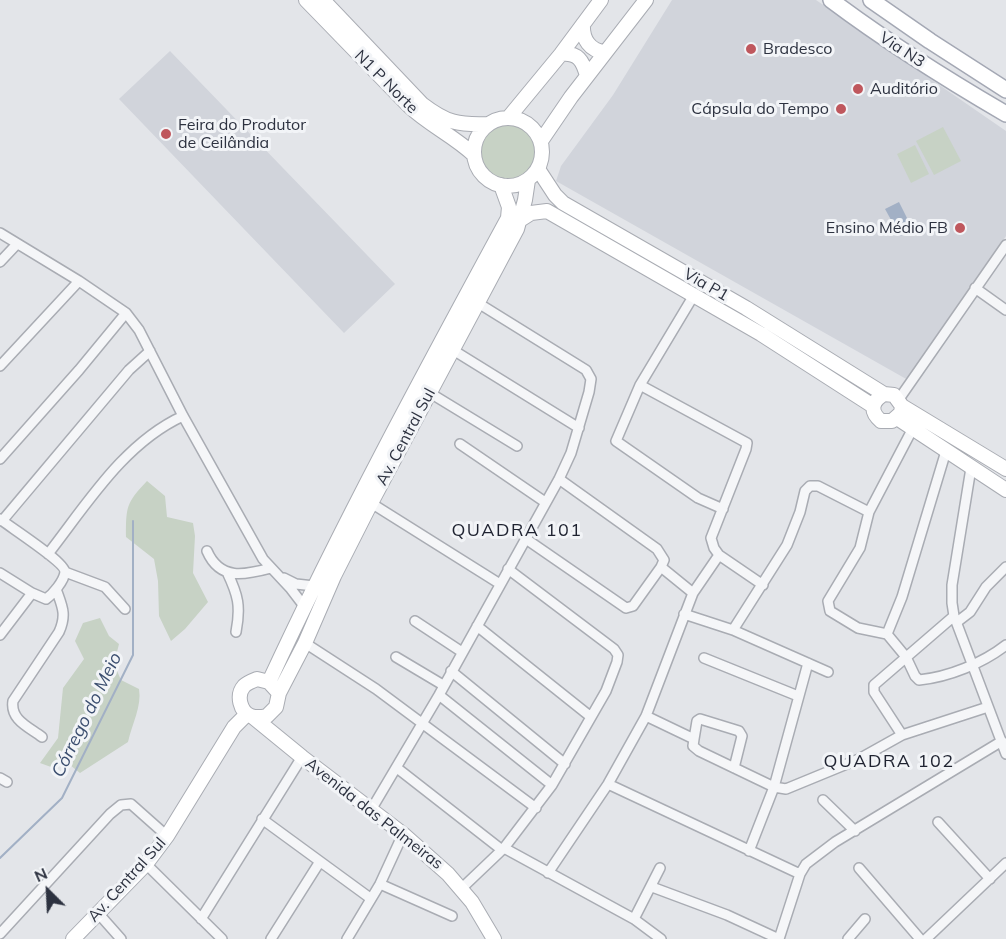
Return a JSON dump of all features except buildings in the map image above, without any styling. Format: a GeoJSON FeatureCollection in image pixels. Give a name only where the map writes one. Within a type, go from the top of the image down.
{"type":"FeatureCollection","features":[{"type":"Feature","properties":{"kind":"main road"},"geometry":{"type":"LineString","coordinates":[[871,0],[1006,90]]}},
{"type":"Feature","properties":{"kind":"main road"},"geometry":{"type":"LineString","coordinates":[[834,2],[875,23],[922,55],[928,55],[932,50],[930,41]]}},
{"type":"Feature","properties":{"kind":"main road","name":"Via N3"},"geometry":{"type":"LineString","coordinates":[[834,2],[939,74],[1006,114]]}},
{"type":"Feature","properties":{"kind":"main road"},"geometry":{"type":"LineString","coordinates":[[939,74],[938,64],[942,60],[948,60],[1006,96]]}},
{"type":"Feature","properties":{"kind":"street","name":"N1 P Norte"},"geometry":{"type":"LineString","coordinates":[[306,0],[419,116],[452,136],[474,155]]}},
{"type":"Feature","properties":{"kind":"street","name":"N1 P Norte"},"geometry":{"type":"LineString","coordinates":[[323,0],[422,104],[444,119],[462,124],[489,124]]}},
{"type":"Feature","properties":{"kind":"street"},"geometry":{"type":"LineString","coordinates":[[509,117],[561,54],[601,0]]}},
{"type":"Feature","properties":{"kind":"street"},"geometry":{"type":"LineString","coordinates":[[541,141],[571,97],[646,0]]}},
{"type":"Feature","properties":{"kind":"street"},"geometry":{"type":"LineString","coordinates":[[583,24],[582,30],[586,42],[595,50],[605,52]]}},
{"type":"Feature","properties":{"kind":"street"},"geometry":{"type":"LineString","coordinates":[[561,54],[570,53],[579,58],[583,62],[587,76]]}},
{"type":"Feature","properties":{"kind":"street"},"geometry":{"type":"LineString","coordinates":[[509,117],[523,120],[534,129],[541,141],[542,156],[533,174],[515,185],[501,185],[482,174],[474,155],[479,134],[489,124],[509,117]]}},
{"type":"Feature","properties":{"kind":"street","name":"Av. Central Sul"},"geometry":{"type":"LineString","coordinates":[[73,939],[146,864],[167,836],[234,727],[276,706],[279,693],[371,502],[520,220],[533,174]]}},
{"type":"Feature","properties":{"kind":"street","name":"Via P1"},"geometry":{"type":"LineString","coordinates":[[533,174],[563,203],[746,308],[884,393],[894,395],[912,430],[1006,490]]}},
{"type":"Feature","properties":{"kind":"street","name":"Av. Central Sul"},"geometry":{"type":"LineString","coordinates":[[255,716],[239,698],[241,690],[246,684],[257,679],[269,682],[304,606],[422,374],[508,218],[509,207],[501,185]]}},
{"type":"Feature","properties":{"kind":"street","name":"Via P1"},"geometry":{"type":"LineString","coordinates":[[520,220],[539,211],[547,211],[761,334],[873,406],[873,412],[881,421],[886,422],[900,408]]}},
{"type":"Feature","properties":{"kind":"street"},"geometry":{"type":"LineString","coordinates":[[0,233],[79,281],[126,313],[139,330],[183,416],[263,559],[304,606]]}},
{"type":"Feature","properties":{"kind":"street"},"geometry":{"type":"LineString","coordinates":[[617,251],[626,249],[623,238]]}},
{"type":"Feature","properties":{"kind":"street"},"geometry":{"type":"LineString","coordinates":[[0,262],[17,244]]}},
{"type":"Feature","properties":{"kind":"street"},"geometry":{"type":"LineString","coordinates":[[900,408],[975,288],[1006,245]]}},
{"type":"Feature","properties":{"kind":"street"},"geometry":{"type":"LineString","coordinates":[[640,264],[641,256],[649,253]]}},
{"type":"Feature","properties":{"kind":"street"},"geometry":{"type":"LineString","coordinates":[[0,366],[79,281]]}},
{"type":"Feature","properties":{"kind":"street"},"geometry":{"type":"LineString","coordinates":[[975,288],[1006,310]]}},
{"type":"Feature","properties":{"kind":"street"},"geometry":{"type":"LineString","coordinates":[[694,295],[640,385],[616,441],[698,498],[723,509]]}},
{"type":"Feature","properties":{"kind":"street"},"geometry":{"type":"LineString","coordinates":[[371,810],[397,768],[559,479],[579,428],[591,379],[588,373],[478,303]]}},
{"type":"Feature","properties":{"kind":"street"},"geometry":{"type":"LineString","coordinates":[[0,459],[126,313]]}},
{"type":"Feature","properties":{"kind":"street"},"geometry":{"type":"LineString","coordinates":[[453,350],[579,428]]}},
{"type":"Feature","properties":{"kind":"street"},"geometry":{"type":"LineString","coordinates":[[125,609],[105,587],[65,572],[64,568],[48,554],[1,520],[129,370],[150,351]]}},
{"type":"Feature","properties":{"kind":"street"},"geometry":{"type":"LineString","coordinates":[[640,385],[747,443],[711,538],[719,555],[763,585]]}},
{"type":"Feature","properties":{"kind":"street"},"geometry":{"type":"LineString","coordinates":[[430,393],[518,447]]}},
{"type":"Feature","properties":{"kind":"street"},"geometry":{"type":"LineString","coordinates":[[873,406],[876,398],[884,393]]}},
{"type":"Feature","properties":{"kind":"street","name":"Via P1"},"geometry":{"type":"LineString","coordinates":[[900,408],[1006,469]]}},
{"type":"Feature","properties":{"kind":"street"},"geometry":{"type":"LineString","coordinates":[[48,554],[108,476],[142,440],[183,416]]}},
{"type":"Feature","properties":{"kind":"street"},"geometry":{"type":"LineString","coordinates":[[912,430],[869,512],[860,548],[831,596],[828,605],[830,611],[870,632],[887,634],[906,657],[915,676],[920,680],[971,665],[996,653],[1006,645]]}},
{"type":"Feature","properties":{"kind":"street"},"geometry":{"type":"LineString","coordinates":[[460,444],[545,502]]}},
{"type":"Feature","properties":{"kind":"street"},"geometry":{"type":"LineString","coordinates":[[887,634],[902,597],[946,451]]}},
{"type":"Feature","properties":{"kind":"street"},"geometry":{"type":"LineString","coordinates":[[971,468],[952,585],[952,603],[955,619],[971,665],[1006,754]]}},
{"type":"Feature","properties":{"kind":"street"},"geometry":{"type":"LineString","coordinates":[[526,539],[626,608],[633,606],[661,567],[664,560],[657,549],[559,479]]}},
{"type":"Feature","properties":{"kind":"street"},"geometry":{"type":"LineString","coordinates":[[734,630],[787,545],[800,512],[805,491],[810,486],[818,486],[869,512]]}},
{"type":"Feature","properties":{"kind":"street"},"geometry":{"type":"LineString","coordinates":[[371,502],[500,584]]}},
{"type":"Feature","properties":{"kind":"street"},"geometry":{"type":"LineString","coordinates":[[207,551],[213,563],[234,575],[274,571],[296,584],[314,586]]}},
{"type":"Feature","properties":{"kind":"street"},"geometry":{"type":"LineString","coordinates":[[548,873],[608,783],[646,716],[693,593],[719,555]]}},
{"type":"Feature","properties":{"kind":"street"},"geometry":{"type":"LineString","coordinates":[[661,567],[693,593]]}},
{"type":"Feature","properties":{"kind":"street"},"geometry":{"type":"LineString","coordinates":[[902,735],[873,688],[906,657],[955,619],[970,612],[986,587],[1006,567]]}},
{"type":"Feature","properties":{"kind":"street"},"geometry":{"type":"LineString","coordinates":[[462,888],[503,849],[552,785],[606,691],[617,662],[618,655],[614,649],[508,569]]}},
{"type":"Feature","properties":{"kind":"street"},"geometry":{"type":"LineString","coordinates":[[0,573],[46,599],[56,589],[65,572]]}},
{"type":"Feature","properties":{"kind":"street"},"geometry":{"type":"LineString","coordinates":[[227,572],[236,590],[239,604],[236,632]]}},
{"type":"Feature","properties":{"kind":"street"},"geometry":{"type":"LineString","coordinates":[[42,737],[18,720],[11,710],[12,701],[59,632],[64,621],[56,589]]}},
{"type":"Feature","properties":{"kind":"street"},"geometry":{"type":"LineString","coordinates":[[0,635],[32,593]]}},
{"type":"Feature","properties":{"kind":"street"},"geometry":{"type":"LineString","coordinates":[[684,614],[734,630],[828,672]]}},
{"type":"Feature","properties":{"kind":"street"},"geometry":{"type":"LineString","coordinates":[[414,621],[462,652]]}},
{"type":"Feature","properties":{"kind":"street"},"geometry":{"type":"LineString","coordinates":[[477,626],[591,717]]}},
{"type":"Feature","properties":{"kind":"street"},"geometry":{"type":"LineString","coordinates":[[305,643],[376,688],[536,808]]}},
{"type":"Feature","properties":{"kind":"street"},"geometry":{"type":"LineString","coordinates":[[396,657],[441,690],[552,785]]}},
{"type":"Feature","properties":{"kind":"street"},"geometry":{"type":"LineString","coordinates":[[704,658],[798,696]]}},
{"type":"Feature","properties":{"kind":"street"},"geometry":{"type":"LineString","coordinates":[[749,851],[774,787],[808,663]]}},
{"type":"Feature","properties":{"kind":"street"},"geometry":{"type":"LineString","coordinates":[[451,671],[565,764]]}},
{"type":"Feature","properties":{"kind":"street"},"geometry":{"type":"LineString","coordinates":[[269,682],[279,693]]}},
{"type":"Feature","properties":{"kind":"street"},"geometry":{"type":"LineString","coordinates":[[734,768],[742,742],[739,731],[700,719],[697,721],[693,746],[699,751],[734,768],[774,787],[786,789],[859,759],[902,735],[988,707]]}},
{"type":"Feature","properties":{"kind":"street","name":"Avenida das Palmeiras"},"geometry":{"type":"LineString","coordinates":[[255,716],[302,757],[403,834],[448,873],[462,888],[494,939]]}},
{"type":"Feature","properties":{"kind":"street"},"geometry":{"type":"LineString","coordinates":[[646,716],[694,739]]}},
{"type":"Feature","properties":{"kind":"street"},"geometry":{"type":"LineString","coordinates":[[652,888],[727,915],[779,939],[800,874],[806,864],[818,854],[1002,741]]}},
{"type":"Feature","properties":{"kind":"street"},"geometry":{"type":"LineString","coordinates":[[201,919],[302,757]]}},
{"type":"Feature","properties":{"kind":"street"},"geometry":{"type":"LineString","coordinates":[[397,768],[503,849],[634,919],[661,939]]}},
{"type":"Feature","properties":{"kind":"street"},"geometry":{"type":"LineString","coordinates":[[608,783],[800,874]]}},
{"type":"Feature","properties":{"kind":"street"},"geometry":{"type":"LineString","coordinates":[[823,800],[855,831]]}},
{"type":"Feature","properties":{"kind":"street"},"geometry":{"type":"LineString","coordinates":[[0,934],[110,814],[121,805],[128,803],[135,807],[167,836]]}},
{"type":"Feature","properties":{"kind":"street"},"geometry":{"type":"LineString","coordinates":[[262,819],[319,863],[370,898]]}},
{"type":"Feature","properties":{"kind":"street"},"geometry":{"type":"LineString","coordinates":[[938,822],[990,879]]}},
{"type":"Feature","properties":{"kind":"street"},"geometry":{"type":"LineString","coordinates":[[349,938],[380,884],[403,834]]}},
{"type":"Feature","properties":{"kind":"street"},"geometry":{"type":"LineString","coordinates":[[271,939],[319,863]]}},
{"type":"Feature","properties":{"kind":"street"},"geometry":{"type":"LineString","coordinates":[[926,939],[1006,863]]}},
{"type":"Feature","properties":{"kind":"street"},"geometry":{"type":"LineString","coordinates":[[146,864],[222,939]]}},
{"type":"Feature","properties":{"kind":"street"},"geometry":{"type":"LineString","coordinates":[[859,867],[920,939]]}},
{"type":"Feature","properties":{"kind":"street"},"geometry":{"type":"LineString","coordinates":[[634,919],[652,888],[660,868]]}},
{"type":"Feature","properties":{"kind":"street"},"geometry":{"type":"LineString","coordinates":[[380,884],[452,916]]}},
{"type":"Feature","properties":{"kind":"street"},"geometry":{"type":"LineString","coordinates":[[98,913],[121,939]]}},
{"type":"Feature","properties":{"kind":"street"},"geometry":{"type":"LineString","coordinates":[[848,939],[865,919]]}},
{"type":"Feature","properties":{"kind":"shaded area"},"geometry":{"type":"Polygon","coordinates":[[[672,0],[816,0],[1006,131],[1006,236],[908,380],[556,181],[561,166],[613,95],[672,0]]]}},
{"type":"Feature","properties":{"kind":"shaded area"},"geometry":{"type":"Polygon","coordinates":[[[170,51],[395,284],[344,333],[119,99],[170,51]]]}},
{"type":"Feature","properties":{"kind":"shaded area"},"geometry":{"type":"Polygon","coordinates":[[[503,123],[515,123],[525,127],[534,136],[538,158],[530,173],[515,181],[503,181],[493,177],[484,168],[480,158],[480,146],[484,136],[493,127],[503,123]]]}},
{"type":"Feature","properties":{"kind":"shaded area"},"geometry":{"type":"Polygon","coordinates":[[[943,127],[961,161],[934,175],[916,141],[943,127]]]}},
{"type":"Feature","properties":{"kind":"shaded area"},"geometry":{"type":"Polygon","coordinates":[[[915,145],[929,174],[911,183],[897,154],[915,145]]]}},
{"type":"Feature","properties":{"kind":"shaded area"},"geometry":{"type":"Polygon","coordinates":[[[147,481],[165,496],[167,517],[193,523],[195,536],[193,573],[208,602],[185,629],[171,641],[159,616],[158,581],[154,559],[126,537],[126,519],[131,500],[147,481]]]}},
{"type":"Feature","properties":{"kind":"shaded area"},"geometry":{"type":"Polygon","coordinates":[[[100,618],[109,636],[119,644],[114,664],[121,680],[139,689],[138,708],[128,742],[80,773],[65,761],[51,767],[40,763],[58,738],[63,688],[84,659],[75,641],[83,623],[100,618]]]}},
{"type":"Feature","properties":{"kind":"water"},"geometry":{"type":"Polygon","coordinates":[[[899,202],[913,230],[900,236],[885,209],[899,202]]]}},
{"type":"Feature","properties":{"kind":"waterway","name":"Córrego do Meio"},"geometry":{"type":"LineString","coordinates":[[0,858],[62,798],[133,655],[133,521]]}},
{"type":"Feature","properties":{"kind":"place","name":"Bradesco"},"geometry":{"type":"Point","coordinates":[751,49]}},
{"type":"Feature","properties":{"kind":"place","name":"Auditório"},"geometry":{"type":"Point","coordinates":[858,89]}},
{"type":"Feature","properties":{"kind":"place","name":"Cápsula do Tempo"},"geometry":{"type":"Point","coordinates":[841,109]}},
{"type":"Feature","properties":{"kind":"place","name":"Feira do Produtor de Ceilândia"},"geometry":{"type":"Point","coordinates":[166,134]}},
{"type":"Feature","properties":{"kind":"place","name":"Ensino Médio FB"},"geometry":{"type":"Point","coordinates":[960,228]}},
{"type":"Feature","properties":{"kind":"district","name":"QUADRA 101"},"geometry":{"type":"Point","coordinates":[517,531]}},
{"type":"Feature","properties":{"kind":"district","name":"QUADRA 102"},"geometry":{"type":"Point","coordinates":[889,762]}}]}
